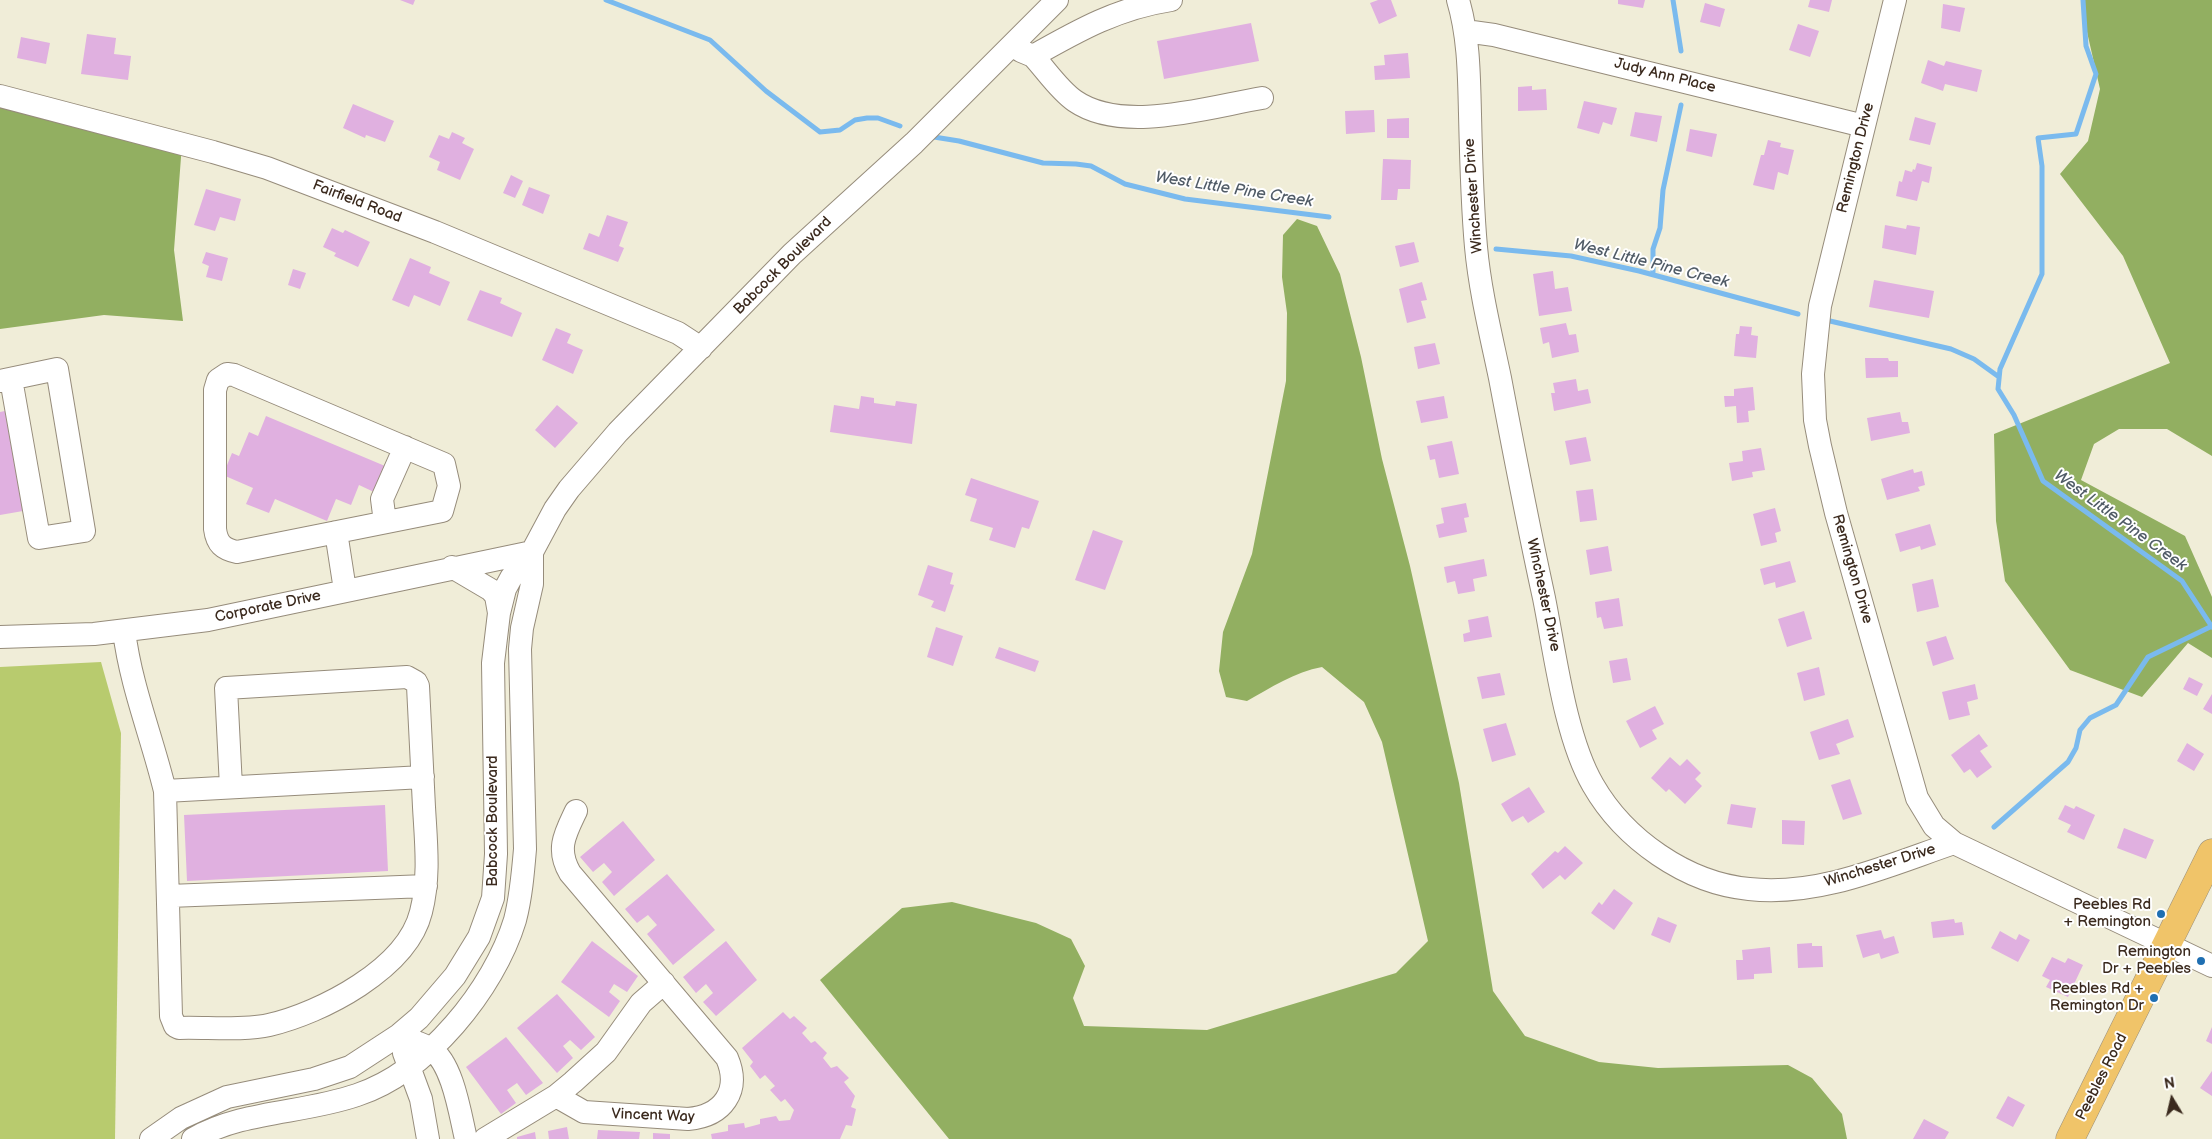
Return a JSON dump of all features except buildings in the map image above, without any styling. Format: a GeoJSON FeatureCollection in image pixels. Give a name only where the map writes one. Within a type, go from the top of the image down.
{"type":"FeatureCollection","features":[{"type":"Feature","properties":{"kind":"main road","name":"Peebles Road"},"geometry":{"type":"LineString","coordinates":[[2070,1139],[2212,853]]}},
{"type":"Feature","properties":{"kind":"street","name":"Babcock Boulevard"},"geometry":{"type":"LineString","coordinates":[[151,1139],[181,1118],[216,1101],[248,1091],[331,1074],[368,1057],[399,1035],[438,998],[468,958],[488,916],[493,898],[496,854],[493,663],[505,589],[511,578],[532,552],[554,509],[574,482],[618,432],[792,254],[914,143],[1057,0]]}},
{"type":"Feature","properties":{"kind":"street"},"geometry":{"type":"LineString","coordinates":[[1033,56],[1118,12],[1143,4],[1171,0]]}},
{"type":"Feature","properties":{"kind":"street","name":"Winchester Drive"},"geometry":{"type":"LineString","coordinates":[[1458,0],[1465,31],[1468,61],[1472,190],[1478,262],[1526,514],[1572,731],[1592,784],[1626,826],[1668,862],[1714,880],[1747,889],[1780,890],[1824,884],[1872,871],[1954,844]]}},
{"type":"Feature","properties":{"kind":"street","name":"Remington Drive"},"geometry":{"type":"LineString","coordinates":[[1895,0],[1820,306],[1813,374],[1815,420],[1836,513],[1917,798],[1934,826],[1954,844],[2212,966]]}},
{"type":"Feature","properties":{"kind":"street","name":"Judy Ann Place"},"geometry":{"type":"LineString","coordinates":[[1465,31],[1494,35],[1864,126]]}},
{"type":"Feature","properties":{"kind":"street"},"geometry":{"type":"LineString","coordinates":[[1010,46],[1033,56],[1073,100],[1090,110],[1112,116],[1142,118],[1262,98]]}},
{"type":"Feature","properties":{"kind":"street","name":"Fairfield Road"},"geometry":{"type":"LineString","coordinates":[[0,96],[267,168],[444,236],[678,333],[701,348]]}},
{"type":"Feature","properties":{"kind":"street"},"geometry":{"type":"LineString","coordinates":[[58,369],[84,531],[39,538],[5,380],[58,369]]}},
{"type":"Feature","properties":{"kind":"street"},"geometry":{"type":"LineString","coordinates":[[234,374],[405,447],[444,464],[449,486],[442,511],[237,552],[221,546],[216,540],[215,390],[218,380],[222,376],[234,374]]}},
{"type":"Feature","properties":{"kind":"street"},"geometry":{"type":"LineString","coordinates":[[384,522],[383,494],[405,447]]}},
{"type":"Feature","properties":{"kind":"street"},"geometry":{"type":"LineString","coordinates":[[336,532],[345,590]]}},
{"type":"Feature","properties":{"kind":"street","name":"Babcock Boulevard"},"geometry":{"type":"LineString","coordinates":[[192,1139],[230,1122],[358,1095],[390,1078],[430,1048],[459,1019],[493,972],[515,920],[525,849],[520,649],[522,628],[532,584],[532,552]]}},
{"type":"Feature","properties":{"kind":"street","name":"Corporate Drive"},"geometry":{"type":"LineString","coordinates":[[0,637],[124,631],[226,616],[532,552]]}},
{"type":"Feature","properties":{"kind":"street"},"geometry":{"type":"LineString","coordinates":[[452,568],[491,590],[496,596],[500,613]]}},
{"type":"Feature","properties":{"kind":"street"},"geometry":{"type":"LineString","coordinates":[[124,631],[128,662],[135,691],[166,791],[171,1016],[175,1026],[187,1028],[268,1026],[315,1011],[340,998],[369,978],[393,957],[410,937],[421,915],[426,886],[423,777],[418,686],[416,682],[407,677],[226,688],[231,787]]}},
{"type":"Feature","properties":{"kind":"street"},"geometry":{"type":"LineString","coordinates":[[166,791],[423,777]]}},
{"type":"Feature","properties":{"kind":"street","name":"Vincent Way"},"geometry":{"type":"LineString","coordinates":[[556,1096],[573,1108],[593,1114],[688,1119],[700,1118],[721,1106],[729,1095],[732,1085],[732,1070],[727,1058],[570,873],[563,861],[562,847],[576,811]]}},
{"type":"Feature","properties":{"kind":"street"},"geometry":{"type":"LineString","coordinates":[[169,896],[426,886]]}},
{"type":"Feature","properties":{"kind":"street"},"geometry":{"type":"LineString","coordinates":[[485,1139],[556,1096],[606,1052],[641,1003],[664,983]]}},
{"type":"Feature","properties":{"kind":"street"},"geometry":{"type":"LineString","coordinates":[[399,1035],[430,1048],[439,1057],[452,1085],[466,1139]]}},
{"type":"Feature","properties":{"kind":"street"},"geometry":{"type":"LineString","coordinates":[[399,1035],[408,1066],[421,1099],[428,1139]]}},
{"type":"Feature","properties":{"kind":"street"},"geometry":{"type":"LineString","coordinates":[[421,1099],[452,1085]]}},
{"type":"Feature","properties":{"kind":"green space"},"geometry":{"type":"Polygon","coordinates":[[[2084,0],[2212,0],[2212,456],[2167,429],[2119,429],[2094,444],[2081,480],[2185,536],[2212,597],[2212,658],[2188,643],[2142,697],[2070,670],[2005,581],[1996,521],[1994,434],[2170,363],[2123,256],[2060,174],[2088,141],[2100,89],[2082,10],[2084,0]]]}},
{"type":"Feature","properties":{"kind":"green space"},"geometry":{"type":"Polygon","coordinates":[[[0,96],[182,144],[174,250],[183,321],[104,315],[0,329],[0,96]]]}},
{"type":"Feature","properties":{"kind":"green space"},"geometry":{"type":"Polygon","coordinates":[[[1297,219],[1317,226],[1340,274],[1361,357],[1382,459],[1410,566],[1459,783],[1493,991],[1525,1036],[1599,1062],[1658,1068],[1788,1065],[1812,1078],[1842,1114],[1847,1139],[949,1139],[820,980],[902,908],[952,902],[1036,923],[1071,939],[1085,966],[1073,998],[1084,1026],[1207,1030],[1396,973],[1428,941],[1382,742],[1364,702],[1322,667],[1292,677],[1247,701],[1226,697],[1219,671],[1223,632],[1252,554],[1286,381],[1287,313],[1282,277],[1283,235],[1297,219]]]}},
{"type":"Feature","properties":{"kind":"green space"},"geometry":{"type":"Polygon","coordinates":[[[101,662],[121,733],[115,1139],[0,1139],[0,667],[101,662]]]}},
{"type":"Feature","properties":{"kind":"waterway","name":"West Little Pine Creek"},"geometry":{"type":"LineString","coordinates":[[606,0],[710,40],[766,91],[820,132],[840,130],[855,120],[867,118],[878,118],[900,126]]}},
{"type":"Feature","properties":{"kind":"waterway"},"geometry":{"type":"LineString","coordinates":[[1673,0],[1681,51]]}},
{"type":"Feature","properties":{"kind":"waterway"},"geometry":{"type":"LineString","coordinates":[[2083,0],[2086,46],[2096,74],[2076,134],[2038,138],[2042,166],[2042,274],[2000,369],[1998,389],[2014,415],[2043,481],[2182,581],[2212,627]]}},
{"type":"Feature","properties":{"kind":"waterway"},"geometry":{"type":"LineString","coordinates":[[1653,274],[1653,249],[1660,228],[1663,190],[1681,105]]}},
{"type":"Feature","properties":{"kind":"waterway","name":"West Little Pine Creek"},"geometry":{"type":"LineString","coordinates":[[934,137],[959,141],[1043,163],[1091,166],[1125,184],[1185,199],[1329,217]]}},
{"type":"Feature","properties":{"kind":"waterway","name":"West Little Pine Creek"},"geometry":{"type":"LineString","coordinates":[[1496,249],[1571,256],[1639,271],[1798,314]]}},
{"type":"Feature","properties":{"kind":"waterway","name":"West Little Pine Creek"},"geometry":{"type":"LineString","coordinates":[[1830,321],[1951,349],[1974,359],[1999,377]]}},
{"type":"Feature","properties":{"kind":"waterway"},"geometry":{"type":"LineString","coordinates":[[1994,827],[2068,762],[2076,748],[2080,730],[2090,718],[2116,705],[2148,657],[2210,627]]}},
{"type":"Feature","properties":{"kind":"place","name":"Peebles Rd + Remington"},"geometry":{"type":"Point","coordinates":[2161,914]}},
{"type":"Feature","properties":{"kind":"place","name":"Remington Dr + Peebles"},"geometry":{"type":"Point","coordinates":[2201,961]}},
{"type":"Feature","properties":{"kind":"place","name":"Peebles Rd + Remington Dr"},"geometry":{"type":"Point","coordinates":[2154,998]}}]}
